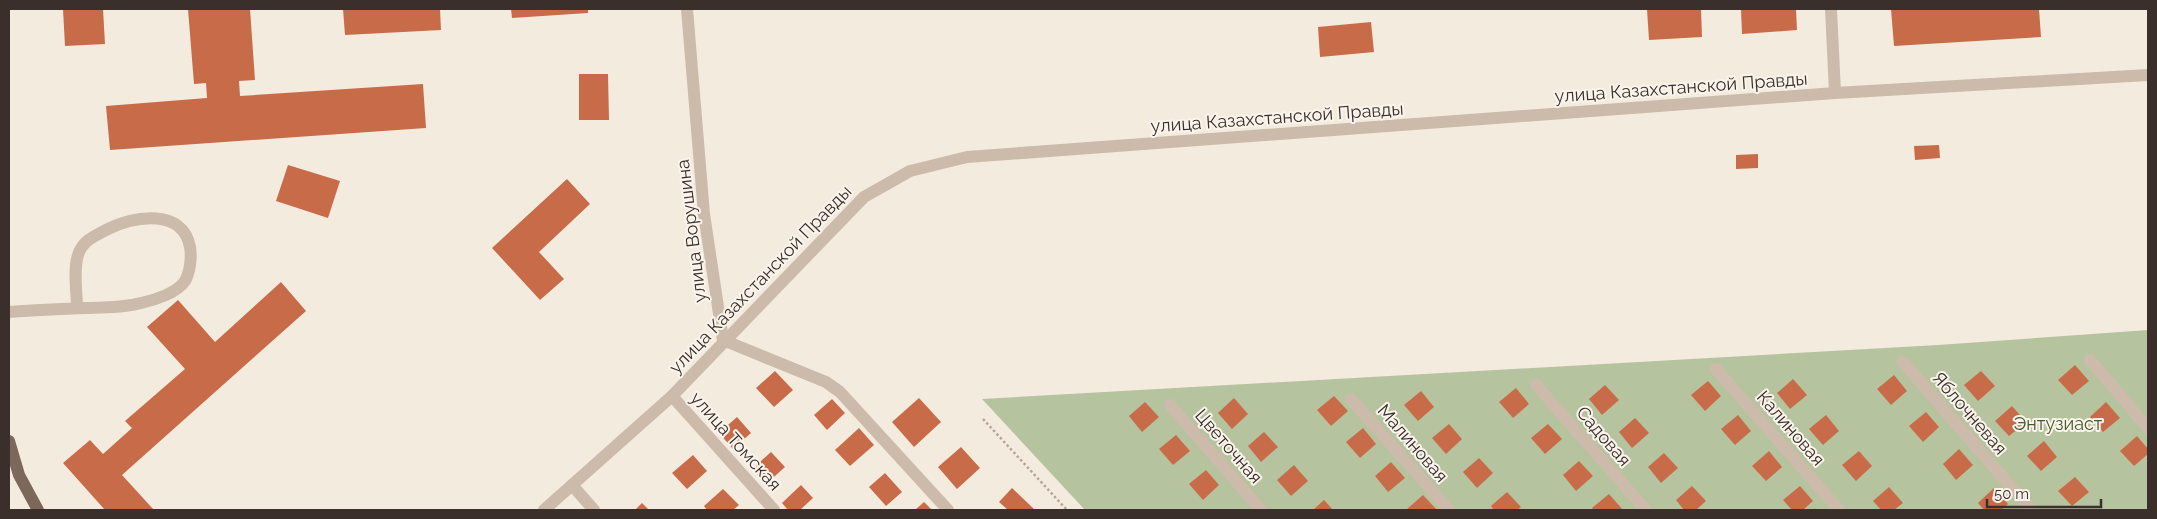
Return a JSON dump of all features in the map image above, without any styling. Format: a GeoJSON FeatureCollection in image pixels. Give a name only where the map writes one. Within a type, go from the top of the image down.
{"type":"FeatureCollection","features":[{"type":"Feature","properties":{"kind":"main road"},"geometry":{"type":"LineString","coordinates":[[9,441],[19,475],[38,510]]}},
{"type":"Feature","properties":{"kind":"street","name":"улица Ворушина"},"geometry":{"type":"LineString","coordinates":[[687,9],[704,214],[723,340]]}},
{"type":"Feature","properties":{"kind":"street"},"geometry":{"type":"LineString","coordinates":[[1831,9],[1835,93]]}},
{"type":"Feature","properties":{"kind":"street","name":"улица Казахстанской Правды"},"geometry":{"type":"LineString","coordinates":[[544,510],[672,396],[723,340],[864,197],[910,171],[967,157],[1835,93],[2148,75]]}},
{"type":"Feature","properties":{"kind":"street"},"geometry":{"type":"LineString","coordinates":[[9,312],[77,308],[141,304],[173,291],[184,281],[190,264],[188,240],[180,228],[170,221],[138,218],[121,222],[85,242],[78,253],[76,263],[77,308]]}},
{"type":"Feature","properties":{"kind":"street"},"geometry":{"type":"LineString","coordinates":[[723,340],[826,382],[840,392],[948,510]]}},
{"type":"Feature","properties":{"kind":"street"},"geometry":{"type":"LineString","coordinates":[[2090,360],[2148,428]]}},
{"type":"Feature","properties":{"kind":"street","name":"Яблочневая"},"geometry":{"type":"LineString","coordinates":[[1903,362],[2031,510]]}},
{"type":"Feature","properties":{"kind":"street","name":"Калиновая"},"geometry":{"type":"LineString","coordinates":[[1716,369],[1839,510]]}},
{"type":"Feature","properties":{"kind":"street","name":"Садовая"},"geometry":{"type":"LineString","coordinates":[[1536,385],[1646,510]]}},
{"type":"Feature","properties":{"kind":"street","name":"улица Томская"},"geometry":{"type":"LineString","coordinates":[[672,396],[774,510]]}},
{"type":"Feature","properties":{"kind":"street","name":"Малиновая"},"geometry":{"type":"LineString","coordinates":[[1351,399],[1448,510]]}},
{"type":"Feature","properties":{"kind":"street","name":"Цветочная"},"geometry":{"type":"LineString","coordinates":[[1170,405],[1261,510]]}},
{"type":"Feature","properties":{"kind":"street"},"geometry":{"type":"LineString","coordinates":[[572,485],[594,510]]}},
{"type":"Feature","properties":{"kind":"path"},"geometry":{"type":"LineString","coordinates":[[983,419],[1067,510]]}},
{"type":"Feature","properties":{"kind":"green space","name":"Энтузиаст"},"geometry":{"type":"Polygon","coordinates":[[[2148,330],[2148,510],[1085,510],[982,399],[1938,345],[2148,330]]]}},
{"type":"Feature","properties":{"kind":"building"},"geometry":{"type":"Polygon","coordinates":[[[63,9],[103,9],[105,44],[65,46],[63,9]]]}},
{"type":"Feature","properties":{"kind":"building"},"geometry":{"type":"Polygon","coordinates":[[[188,9],[250,9],[255,80],[239,81],[240,96],[423,84],[426,128],[110,150],[106,106],[207,98],[206,83],[194,84],[188,9]]]}},
{"type":"Feature","properties":{"kind":"building"},"geometry":{"type":"Polygon","coordinates":[[[343,9],[440,9],[441,30],[345,35],[343,9]]]}},
{"type":"Feature","properties":{"kind":"building"},"geometry":{"type":"Polygon","coordinates":[[[511,9],[588,9],[588,13],[512,18],[511,9]]]}},
{"type":"Feature","properties":{"kind":"building"},"geometry":{"type":"Polygon","coordinates":[[[1647,9],[1701,9],[1702,37],[1649,40],[1647,9]]]}},
{"type":"Feature","properties":{"kind":"building"},"geometry":{"type":"Polygon","coordinates":[[[1741,9],[1796,9],[1797,30],[1742,34],[1741,9]]]}},
{"type":"Feature","properties":{"kind":"building"},"geometry":{"type":"Polygon","coordinates":[[[1891,9],[2039,9],[2041,37],[1894,46],[1891,9]]]}},
{"type":"Feature","properties":{"kind":"building"},"geometry":{"type":"Polygon","coordinates":[[[1371,22],[1374,52],[1320,57],[1318,27],[1371,22]]]}},
{"type":"Feature","properties":{"kind":"building"},"geometry":{"type":"Polygon","coordinates":[[[579,74],[608,74],[609,120],[579,120],[579,74]]]}},
{"type":"Feature","properties":{"kind":"building"},"geometry":{"type":"Polygon","coordinates":[[[1939,145],[1940,158],[1915,160],[1914,146],[1939,145]]]}},
{"type":"Feature","properties":{"kind":"building"},"geometry":{"type":"Polygon","coordinates":[[[1758,154],[1758,168],[1736,169],[1736,155],[1758,154]]]}},
{"type":"Feature","properties":{"kind":"building"},"geometry":{"type":"Polygon","coordinates":[[[288,165],[340,181],[328,218],[276,201],[288,165]]]}},
{"type":"Feature","properties":{"kind":"building"},"geometry":{"type":"Polygon","coordinates":[[[567,179],[590,204],[539,252],[564,279],[540,300],[492,248],[567,179]]]}},
{"type":"Feature","properties":{"kind":"building"},"geometry":{"type":"Polygon","coordinates":[[[281,282],[306,311],[122,475],[154,510],[105,510],[63,463],[90,440],[103,454],[132,428],[125,421],[185,369],[147,327],[178,300],[215,342],[281,282]]]}},
{"type":"Feature","properties":{"kind":"building"},"geometry":{"type":"Polygon","coordinates":[[[2075,365],[2089,381],[2072,395],[2058,380],[2075,365]]]}},
{"type":"Feature","properties":{"kind":"building"},"geometry":{"type":"Polygon","coordinates":[[[775,371],[793,390],[774,407],[756,388],[775,371]]]}},
{"type":"Feature","properties":{"kind":"building"},"geometry":{"type":"Polygon","coordinates":[[[1981,371],[1995,386],[1978,401],[1964,385],[1981,371]]]}},
{"type":"Feature","properties":{"kind":"building"},"geometry":{"type":"Polygon","coordinates":[[[1894,375],[1907,391],[1891,405],[1877,389],[1894,375]]]}},
{"type":"Feature","properties":{"kind":"building"},"geometry":{"type":"Polygon","coordinates":[[[1793,379],[1807,395],[1790,409],[1777,393],[1793,379]]]}},
{"type":"Feature","properties":{"kind":"building"},"geometry":{"type":"Polygon","coordinates":[[[1708,381],[1721,396],[1705,411],[1691,395],[1708,381]]]}},
{"type":"Feature","properties":{"kind":"building"},"geometry":{"type":"Polygon","coordinates":[[[1605,385],[1619,400],[1602,415],[1589,399],[1605,385]]]}},
{"type":"Feature","properties":{"kind":"building"},"geometry":{"type":"Polygon","coordinates":[[[1516,388],[1529,404],[1513,418],[1499,402],[1516,388]]]}},
{"type":"Feature","properties":{"kind":"building"},"geometry":{"type":"Polygon","coordinates":[[[1421,391],[1434,407],[1418,421],[1404,405],[1421,391]]]}},
{"type":"Feature","properties":{"kind":"building"},"geometry":{"type":"Polygon","coordinates":[[[1334,396],[1348,411],[1331,426],[1317,410],[1334,396]]]}},
{"type":"Feature","properties":{"kind":"building"},"geometry":{"type":"Polygon","coordinates":[[[919,398],[941,422],[914,447],[892,422],[919,398]]]}},
{"type":"Feature","properties":{"kind":"building"},"geometry":{"type":"Polygon","coordinates":[[[1234,398],[1248,414],[1232,429],[1218,413],[1234,398]]]}},
{"type":"Feature","properties":{"kind":"building"},"geometry":{"type":"Polygon","coordinates":[[[832,399],[845,413],[827,430],[814,415],[832,399]]]}},
{"type":"Feature","properties":{"kind":"building"},"geometry":{"type":"Polygon","coordinates":[[[1145,402],[1159,417],[1142,432],[1129,416],[1145,402]]]}},
{"type":"Feature","properties":{"kind":"building"},"geometry":{"type":"Polygon","coordinates":[[[2106,402],[2120,418],[2103,432],[2090,417],[2106,402]]]}},
{"type":"Feature","properties":{"kind":"building"},"geometry":{"type":"Polygon","coordinates":[[[2012,406],[2026,422],[2009,436],[1995,421],[2012,406]]]}},
{"type":"Feature","properties":{"kind":"building"},"geometry":{"type":"Polygon","coordinates":[[[1926,412],[1939,427],[1923,442],[1909,426],[1926,412]]]}},
{"type":"Feature","properties":{"kind":"building"},"geometry":{"type":"Polygon","coordinates":[[[1738,415],[1751,431],[1735,445],[1721,429],[1738,415]]]}},
{"type":"Feature","properties":{"kind":"building"},"geometry":{"type":"Polygon","coordinates":[[[1826,415],[1839,431],[1823,445],[1809,429],[1826,415]]]}},
{"type":"Feature","properties":{"kind":"building"},"geometry":{"type":"Polygon","coordinates":[[[737,417],[751,433],[733,449],[719,433],[737,417]]]}},
{"type":"Feature","properties":{"kind":"building"},"geometry":{"type":"Polygon","coordinates":[[[1635,418],[1649,433],[1632,448],[1619,432],[1635,418]]]}},
{"type":"Feature","properties":{"kind":"building"},"geometry":{"type":"Polygon","coordinates":[[[1449,424],[1462,439],[1446,454],[1432,438],[1449,424]]]}},
{"type":"Feature","properties":{"kind":"building"},"geometry":{"type":"Polygon","coordinates":[[[1548,424],[1562,439],[1545,454],[1531,438],[1548,424]]]}},
{"type":"Feature","properties":{"kind":"building"},"geometry":{"type":"Polygon","coordinates":[[[859,428],[874,445],[850,466],[835,450],[859,428]]]}},
{"type":"Feature","properties":{"kind":"building"},"geometry":{"type":"Polygon","coordinates":[[[1363,428],[1376,444],[1360,458],[1346,442],[1363,428]]]}},
{"type":"Feature","properties":{"kind":"building"},"geometry":{"type":"Polygon","coordinates":[[[1264,432],[1278,447],[1261,462],[1248,446],[1264,432]]]}},
{"type":"Feature","properties":{"kind":"building"},"geometry":{"type":"Polygon","coordinates":[[[1176,435],[1190,451],[1173,465],[1159,449],[1176,435]]]}},
{"type":"Feature","properties":{"kind":"building"},"geometry":{"type":"Polygon","coordinates":[[[2137,436],[2148,449],[2148,454],[2134,466],[2120,451],[2137,436]]]}},
{"type":"Feature","properties":{"kind":"building"},"geometry":{"type":"Polygon","coordinates":[[[2044,441],[2057,457],[2041,471],[2027,456],[2044,441]]]}},
{"type":"Feature","properties":{"kind":"building"},"geometry":{"type":"Polygon","coordinates":[[[961,447],[980,468],[957,489],[938,467],[961,447]]]}},
{"type":"Feature","properties":{"kind":"building"},"geometry":{"type":"Polygon","coordinates":[[[1959,449],[1973,465],[1956,480],[1943,464],[1959,449]]]}},
{"type":"Feature","properties":{"kind":"building"},"geometry":{"type":"Polygon","coordinates":[[[1769,451],[1782,467],[1766,481],[1752,466],[1769,451]]]}},
{"type":"Feature","properties":{"kind":"building"},"geometry":{"type":"Polygon","coordinates":[[[1859,451],[1872,466],[1856,481],[1842,465],[1859,451]]]}},
{"type":"Feature","properties":{"kind":"building"},"geometry":{"type":"Polygon","coordinates":[[[771,452],[785,467],[766,484],[752,469],[771,452]]]}},
{"type":"Feature","properties":{"kind":"building"},"geometry":{"type":"Polygon","coordinates":[[[1664,453],[1678,468],[1661,483],[1648,467],[1664,453]]]}},
{"type":"Feature","properties":{"kind":"building"},"geometry":{"type":"Polygon","coordinates":[[[693,455],[707,471],[687,489],[672,473],[693,455]]]}},
{"type":"Feature","properties":{"kind":"building"},"geometry":{"type":"Polygon","coordinates":[[[1479,458],[1493,473],[1477,488],[1463,472],[1479,458]]]}},
{"type":"Feature","properties":{"kind":"building"},"geometry":{"type":"Polygon","coordinates":[[[1579,461],[1593,476],[1576,491],[1563,475],[1579,461]]]}},
{"type":"Feature","properties":{"kind":"building"},"geometry":{"type":"Polygon","coordinates":[[[1391,462],[1405,478],[1388,492],[1375,476],[1391,462]]]}},
{"type":"Feature","properties":{"kind":"building"},"geometry":{"type":"Polygon","coordinates":[[[1294,465],[1308,481],[1291,496],[1277,480],[1294,465]]]}},
{"type":"Feature","properties":{"kind":"building"},"geometry":{"type":"Polygon","coordinates":[[[1206,470],[1219,485],[1203,500],[1189,484],[1206,470]]]}},
{"type":"Feature","properties":{"kind":"building"},"geometry":{"type":"Polygon","coordinates":[[[885,473],[902,492],[886,506],[869,487],[885,473]]]}},
{"type":"Feature","properties":{"kind":"building"},"geometry":{"type":"Polygon","coordinates":[[[2075,477],[2089,492],[2072,506],[2058,491],[2075,477]]]}},
{"type":"Feature","properties":{"kind":"building"},"geometry":{"type":"Polygon","coordinates":[[[801,485],[813,498],[800,510],[788,510],[782,503],[801,485]]]}},
{"type":"Feature","properties":{"kind":"building"},"geometry":{"type":"Polygon","coordinates":[[[1692,486],[1706,501],[1696,510],[1684,510],[1676,500],[1692,486]]]}},
{"type":"Feature","properties":{"kind":"building"},"geometry":{"type":"Polygon","coordinates":[[[1800,486],[1813,501],[1803,510],[1792,510],[1783,500],[1800,486]]]}},
{"type":"Feature","properties":{"kind":"building"},"geometry":{"type":"Polygon","coordinates":[[[1889,487],[1903,503],[1894,510],[1881,510],[1873,501],[1889,487]]]}},
{"type":"Feature","properties":{"kind":"building"},"geometry":{"type":"Polygon","coordinates":[[[1012,488],[1035,510],[1008,510],[999,502],[1012,488]]]}},
{"type":"Feature","properties":{"kind":"building"},"geometry":{"type":"Polygon","coordinates":[[[1994,488],[2008,504],[2001,510],[1984,510],[1978,503],[1994,488]]]}},
{"type":"Feature","properties":{"kind":"building"},"geometry":{"type":"Polygon","coordinates":[[[723,489],[739,505],[733,510],[707,510],[704,506],[723,489]]]}},
{"type":"Feature","properties":{"kind":"building"},"geometry":{"type":"Polygon","coordinates":[[[1507,492],[1521,507],[1517,510],[1494,510],[1491,506],[1507,492]]]}},
{"type":"Feature","properties":{"kind":"building"},"geometry":{"type":"Polygon","coordinates":[[[1609,494],[1623,510],[1594,510],[1592,508],[1609,494]]]}},
{"type":"Feature","properties":{"kind":"building"},"geometry":{"type":"Polygon","coordinates":[[[1423,495],[1437,510],[1406,510],[1423,495]]]}},
{"type":"Feature","properties":{"kind":"building"},"geometry":{"type":"Polygon","coordinates":[[[1324,500],[1333,510],[1313,510],[1324,500]]]}},
{"type":"Feature","properties":{"kind":"building"},"geometry":{"type":"Polygon","coordinates":[[[924,502],[932,510],[915,510],[924,502]]]}},
{"type":"Feature","properties":{"kind":"building"},"geometry":{"type":"Polygon","coordinates":[[[642,503],[649,510],[635,510],[642,503]]]}}]}
